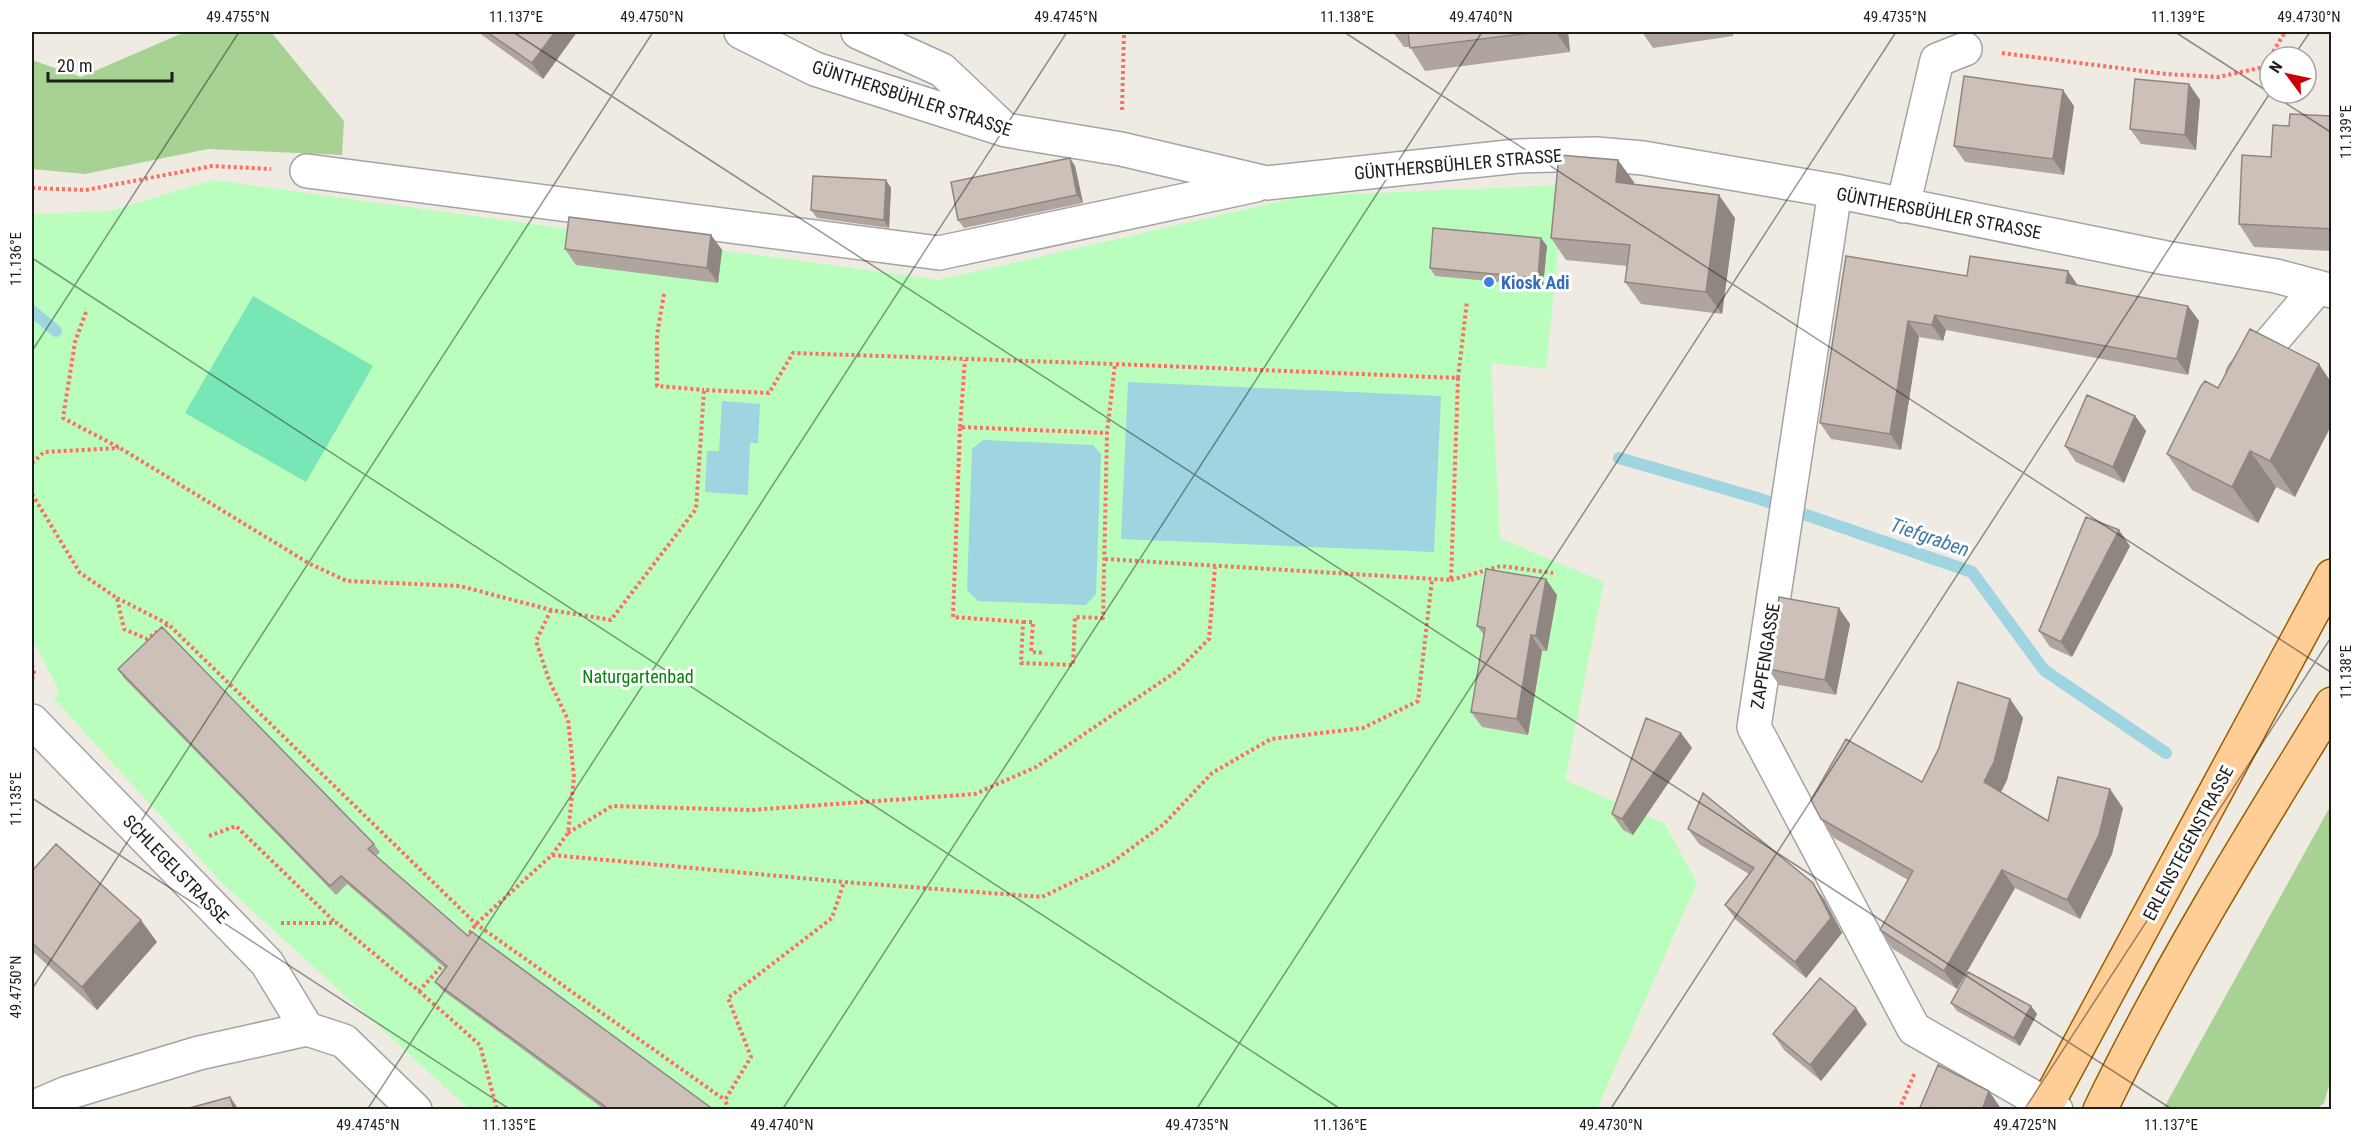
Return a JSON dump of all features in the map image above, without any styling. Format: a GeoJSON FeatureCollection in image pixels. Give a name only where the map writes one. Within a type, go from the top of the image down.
{"type":"FeatureCollection","features":[{"type":"Feature","properties":{"kind":"main road","name":"ERLENSTEGENSTRASSE"},"geometry":{"type":"LineString","coordinates":[[2049,1108],[2170,874],[2331,576]]}},
{"type":"Feature","properties":{"kind":"main road"},"geometry":{"type":"LineString","coordinates":[[2100,1110],[2144,1022],[2213,900],[2331,704]]}},
{"type":"Feature","properties":{"kind":"main road"},"geometry":{"type":"LineString","coordinates":[[2170,874],[2213,900]]}},
{"type":"Feature","properties":{"kind":"street","name":"GÜNTHERSBÜHLER STRASSE"},"geometry":{"type":"LineString","coordinates":[[741,32],[815,69],[1006,130],[1121,149],[1267,183],[1518,156],[1596,154],[1643,158],[1835,191],[1903,206],[2276,276],[2325,289]]}},
{"type":"Feature","properties":{"kind":"street"},"geometry":{"type":"LineString","coordinates":[[858,32],[942,70],[1006,130]]}},
{"type":"Feature","properties":{"kind":"street"},"geometry":{"type":"LineString","coordinates":[[1903,206],[1937,60],[1965,49]]}},
{"type":"Feature","properties":{"kind":"street"},"geometry":{"type":"LineString","coordinates":[[307,171],[939,253],[1267,183]]}},
{"type":"Feature","properties":{"kind":"street","name":"ZAPFENGASSE"},"geometry":{"type":"LineString","coordinates":[[1835,191],[1754,727],[1914,1029],[2049,1108]]}},
{"type":"Feature","properties":{"kind":"street"},"geometry":{"type":"LineString","coordinates":[[2222,399],[2325,289]]}},
{"type":"Feature","properties":{"kind":"street","name":"SCHLEGELSTRASSE"},"geometry":{"type":"LineString","coordinates":[[32,721],[267,963],[307,1029]]}},
{"type":"Feature","properties":{"kind":"street"},"geometry":{"type":"LineString","coordinates":[[32,1108],[67,1093],[199,1053],[307,1029],[344,1041],[415,1110]]}},
{"type":"Feature","properties":{"kind":"path"},"geometry":{"type":"LineString","coordinates":[[1121,149],[1124,32]]}},
{"type":"Feature","properties":{"kind":"path"},"geometry":{"type":"LineString","coordinates":[[2277,45],[2285,32]]}},
{"type":"Feature","properties":{"kind":"path"},"geometry":{"type":"LineString","coordinates":[[1965,49],[2166,74],[2218,77],[2258,68]]}},
{"type":"Feature","properties":{"kind":"path"},"geometry":{"type":"LineString","coordinates":[[32,188],[86,190],[212,166],[307,171]]}},
{"type":"Feature","properties":{"kind":"path"},"geometry":{"type":"LineString","coordinates":[[664,294],[657,335],[657,386],[769,393],[793,353],[1458,378]]}},
{"type":"Feature","properties":{"kind":"path"},"geometry":{"type":"LineString","coordinates":[[1451,580],[1458,378],[1467,301]]}},
{"type":"Feature","properties":{"kind":"path"},"geometry":{"type":"LineString","coordinates":[[86,312],[75,342],[63,418],[120,448],[310,564],[346,580],[460,586],[551,610],[610,620],[696,509],[704,390]]}},
{"type":"Feature","properties":{"kind":"path"},"geometry":{"type":"LineString","coordinates":[[965,360],[960,427],[953,617],[1033,622],[1032,652],[1045,653]]}},
{"type":"Feature","properties":{"kind":"path"},"geometry":{"type":"LineString","coordinates":[[1023,622],[1021,663],[1073,665],[1076,617],[1103,618],[1107,433],[1115,364]]}},
{"type":"Feature","properties":{"kind":"path"},"geometry":{"type":"LineString","coordinates":[[960,427],[1107,433]]}},
{"type":"Feature","properties":{"kind":"path"},"geometry":{"type":"LineString","coordinates":[[32,463],[44,452],[120,448]]}},
{"type":"Feature","properties":{"kind":"path"},"geometry":{"type":"LineString","coordinates":[[32,494],[80,573],[117,598],[168,624],[476,924],[725,1100],[729,1110]]}},
{"type":"Feature","properties":{"kind":"path"},"geometry":{"type":"LineString","coordinates":[[1105,559],[1432,580],[1451,580],[1501,566],[1553,573]]}},
{"type":"Feature","properties":{"kind":"path"},"geometry":{"type":"LineString","coordinates":[[466,938],[476,924],[552,855],[568,834],[612,806],[751,810],[975,794],[1036,767],[1177,671],[1209,639],[1215,567]]}},
{"type":"Feature","properties":{"kind":"path"},"geometry":{"type":"LineString","coordinates":[[552,855],[844,882],[1042,897],[1110,864],[1164,824],[1212,773],[1271,739],[1363,728],[1418,701],[1432,580]]}},
{"type":"Feature","properties":{"kind":"path"},"geometry":{"type":"LineString","coordinates":[[117,598],[124,629],[147,639],[168,624]]}},
{"type":"Feature","properties":{"kind":"path"},"geometry":{"type":"LineString","coordinates":[[551,610],[537,641],[549,680],[568,720],[574,777],[568,834]]}},
{"type":"Feature","properties":{"kind":"path"},"geometry":{"type":"LineString","coordinates":[[32,665],[34,672],[32,680]]}},
{"type":"Feature","properties":{"kind":"path"},"geometry":{"type":"LineString","coordinates":[[209,836],[236,826],[337,923],[480,1045],[497,1110]]}},
{"type":"Feature","properties":{"kind":"path"},"geometry":{"type":"LineString","coordinates":[[725,1100],[751,1057],[728,998],[832,918],[844,882]]}},
{"type":"Feature","properties":{"kind":"path"},"geometry":{"type":"LineString","coordinates":[[278,923],[337,923]]}},
{"type":"Feature","properties":{"kind":"path"},"geometry":{"type":"LineString","coordinates":[[419,991],[442,966]]}},
{"type":"Feature","properties":{"kind":"green space"},"geometry":{"type":"Polygon","coordinates":[[[185,32],[271,32],[344,121],[342,155],[208,149],[85,174],[32,169],[32,60],[81,77],[185,32]]]}},
{"type":"Feature","properties":{"kind":"green space","name":"Naturgartenbad"},"geometry":{"type":"Polygon","coordinates":[[[213,180],[939,280],[1303,196],[1565,185],[1546,369],[1491,363],[1500,538],[1604,582],[1565,780],[1665,824],[1697,883],[1597,1109],[469,1109],[223,884],[54,699],[59,691],[32,638],[32,214],[110,211],[213,180]]]}},
{"type":"Feature","properties":{"kind":"green space"},"geometry":{"type":"Polygon","coordinates":[[[253,296],[373,366],[306,482],[185,413],[253,296]]]}},
{"type":"Feature","properties":{"kind":"green space"},"geometry":{"type":"Polygon","coordinates":[[[2331,805],[2332,1075],[2324,1103],[2315,1110],[2153,1109],[2165,1106],[2331,805]]]}},
{"type":"Feature","properties":{"kind":"water"},"geometry":{"type":"Polygon","coordinates":[[[1128,382],[1441,396],[1434,552],[1121,539],[1128,382]]]}},
{"type":"Feature","properties":{"kind":"water"},"geometry":{"type":"Polygon","coordinates":[[[722,401],[760,404],[758,443],[750,443],[748,495],[705,492],[707,451],[719,451],[722,401]]]}},
{"type":"Feature","properties":{"kind":"water"},"geometry":{"type":"Polygon","coordinates":[[[983,440],[1093,445],[1101,454],[1096,594],[1086,605],[978,601],[967,590],[972,449],[983,440]]]}},
{"type":"Feature","properties":{"kind":"building"},"geometry":{"type":"Polygon","coordinates":[[[487,32],[555,32],[532,63],[487,32]]]}},
{"type":"Feature","properties":{"kind":"building"},"geometry":{"type":"Polygon","coordinates":[[[1408,32],[1539,32],[1410,48],[1408,32]]]}},
{"type":"Feature","properties":{"kind":"building"},"geometry":{"type":"Polygon","coordinates":[[[1964,76],[2063,90],[2053,159],[1954,146],[1964,76]]]}},
{"type":"Feature","properties":{"kind":"building"},"geometry":{"type":"Polygon","coordinates":[[[2135,79],[2189,84],[2185,135],[2130,129],[2135,79]]]}},
{"type":"Feature","properties":{"kind":"building"},"geometry":{"type":"Polygon","coordinates":[[[2290,114],[2331,116],[2331,229],[2239,224],[2242,155],[2271,157],[2273,125],[2289,126],[2290,114]]]}},
{"type":"Feature","properties":{"kind":"building"},"geometry":{"type":"Polygon","coordinates":[[[1559,155],[1618,160],[1616,182],[1719,195],[1706,292],[1625,282],[1630,245],[1551,238],[1559,155]]]}},
{"type":"Feature","properties":{"kind":"building"},"geometry":{"type":"Polygon","coordinates":[[[1070,158],[1077,195],[958,220],[951,182],[1070,158]]]}},
{"type":"Feature","properties":{"kind":"building"},"geometry":{"type":"Polygon","coordinates":[[[813,176],[886,180],[884,220],[811,210],[813,176]]]}},
{"type":"Feature","properties":{"kind":"building"},"geometry":{"type":"Polygon","coordinates":[[[569,217],[711,235],[707,268],[565,249],[569,217]]]}},
{"type":"Feature","properties":{"kind":"building"},"geometry":{"type":"Polygon","coordinates":[[[1433,228],[1541,238],[1538,278],[1430,268],[1433,228]]]}},
{"type":"Feature","properties":{"kind":"building"},"geometry":{"type":"Polygon","coordinates":[[[1846,256],[1967,276],[1970,256],[2068,271],[2066,283],[2188,306],[2177,359],[1935,315],[1932,325],[1908,321],[1890,434],[1820,423],[1846,256]]]}},
{"type":"Feature","properties":{"kind":"building"},"geometry":{"type":"Polygon","coordinates":[[[2250,329],[2319,364],[2270,461],[2250,451],[2232,487],[2167,454],[2201,386],[2205,381],[2218,388],[2250,329]]]}},
{"type":"Feature","properties":{"kind":"building"},"geometry":{"type":"Polygon","coordinates":[[[2087,395],[2135,416],[2113,467],[2065,446],[2087,395]]]}},
{"type":"Feature","properties":{"kind":"building"},"geometry":{"type":"Polygon","coordinates":[[[2086,517],[2119,530],[2061,642],[2039,631],[2086,517]]]}},
{"type":"Feature","properties":{"kind":"building"},"geometry":{"type":"Polygon","coordinates":[[[1486,569],[1546,579],[1536,636],[1531,635],[1517,719],[1471,712],[1485,628],[1477,626],[1486,569]]]}},
{"type":"Feature","properties":{"kind":"building"},"geometry":{"type":"Polygon","coordinates":[[[1779,597],[1839,608],[1825,680],[1768,669],[1779,597]]]}},
{"type":"Feature","properties":{"kind":"building"},"geometry":{"type":"Polygon","coordinates":[[[162,627],[374,844],[368,849],[468,936],[472,932],[714,1110],[610,1110],[435,982],[447,966],[341,876],[330,886],[118,669],[162,627]]]}},
{"type":"Feature","properties":{"kind":"building"},"geometry":{"type":"Polygon","coordinates":[[[1958,682],[2010,699],[1994,762],[1984,782],[2048,821],[2058,777],[2110,789],[2099,835],[2067,900],[2002,870],[1944,971],[1880,930],[1913,871],[1821,819],[1811,800],[1846,739],[1922,782],[1939,748],[1958,682]]]}},
{"type":"Feature","properties":{"kind":"building"},"geometry":{"type":"Polygon","coordinates":[[[1646,718],[1681,733],[1622,819],[1612,814],[1646,718]]]}},
{"type":"Feature","properties":{"kind":"building"},"geometry":{"type":"Polygon","coordinates":[[[1703,793],[1813,883],[1831,918],[1795,962],[1725,905],[1754,868],[1688,829],[1703,793]]]}},
{"type":"Feature","properties":{"kind":"building"},"geometry":{"type":"Polygon","coordinates":[[[56,844],[141,920],[82,987],[32,943],[32,871],[56,844]]]}},
{"type":"Feature","properties":{"kind":"building"},"geometry":{"type":"Polygon","coordinates":[[[1968,972],[2031,1006],[2014,1038],[1951,1003],[1968,972]]]}},
{"type":"Feature","properties":{"kind":"building"},"geometry":{"type":"Polygon","coordinates":[[[1820,978],[1856,1008],[1810,1065],[1773,1034],[1820,978]]]}},
{"type":"Feature","properties":{"kind":"building"},"geometry":{"type":"Polygon","coordinates":[[[1938,1065],[1989,1091],[1982,1110],[1919,1110],[1938,1065]]]}},
{"type":"Feature","properties":{"kind":"building"},"geometry":{"type":"Polygon","coordinates":[[[230,1097],[234,1110],[182,1110],[230,1097]]]}},
{"type":"Feature","properties":{"kind":"waterway","name":"Tiefgraben"},"geometry":{"type":"LineString","coordinates":[[32,311],[56,331]]}},
{"type":"Feature","properties":{"kind":"waterway","name":"Tiefgraben"},"geometry":{"type":"LineString","coordinates":[[1619,458],[1757,498],[1972,572],[2044,670],[2166,753]]}},
{"type":"Feature","properties":{"kind":"place","name":"Kiosk Adi"},"geometry":{"type":"Point","coordinates":[1489,282]}}]}
